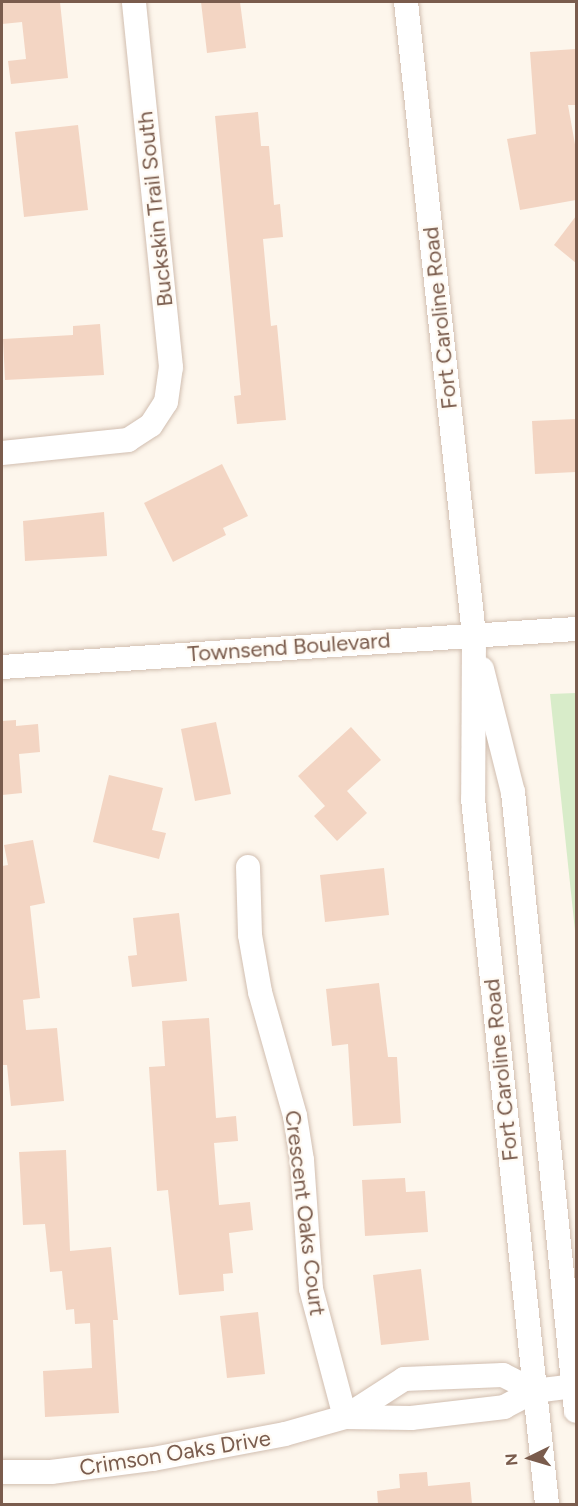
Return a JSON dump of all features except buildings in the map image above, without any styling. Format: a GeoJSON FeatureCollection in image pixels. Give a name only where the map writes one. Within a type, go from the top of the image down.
{"type":"FeatureCollection","features":[{"type":"Feature","properties":{"kind":"street","name":"Buckskin Trail South"},"geometry":{"type":"LineString","coordinates":[[2,453],[128,440],[140,435],[159,414],[166,402],[171,367],[134,2]]}},
{"type":"Feature","properties":{"kind":"street","name":"Fort Caroline Road"},"geometry":{"type":"LineString","coordinates":[[406,2],[474,635],[472,799],[547,1504]]}},
{"type":"Feature","properties":{"kind":"street","name":"Townsend Boulevard"},"geometry":{"type":"LineString","coordinates":[[2,667],[576,629]]}},
{"type":"Feature","properties":{"kind":"street","name":"Fort Caroline Road"},"geometry":{"type":"LineString","coordinates":[[474,635],[513,792],[576,1411]]}},
{"type":"Feature","properties":{"kind":"street","name":"Crescent Oaks Court"},"geometry":{"type":"LineString","coordinates":[[248,867],[250,935],[260,992],[295,1116],[302,1160],[310,1289],[345,1417]]}},
{"type":"Feature","properties":{"kind":"street","name":"Crimson Oaks Drive"},"geometry":{"type":"LineString","coordinates":[[345,1417],[404,1379],[503,1375],[534,1391]]}},
{"type":"Feature","properties":{"kind":"street","name":"Crimson Oaks Drive"},"geometry":{"type":"LineString","coordinates":[[2,1472],[113,1465],[285,1434],[345,1417],[411,1418],[504,1407],[534,1391],[574,1386]]}},
{"type":"Feature","properties":{"kind":"green space"},"geometry":{"type":"Polygon","coordinates":[[[576,693],[576,940],[550,694],[576,693]]]}}]}
